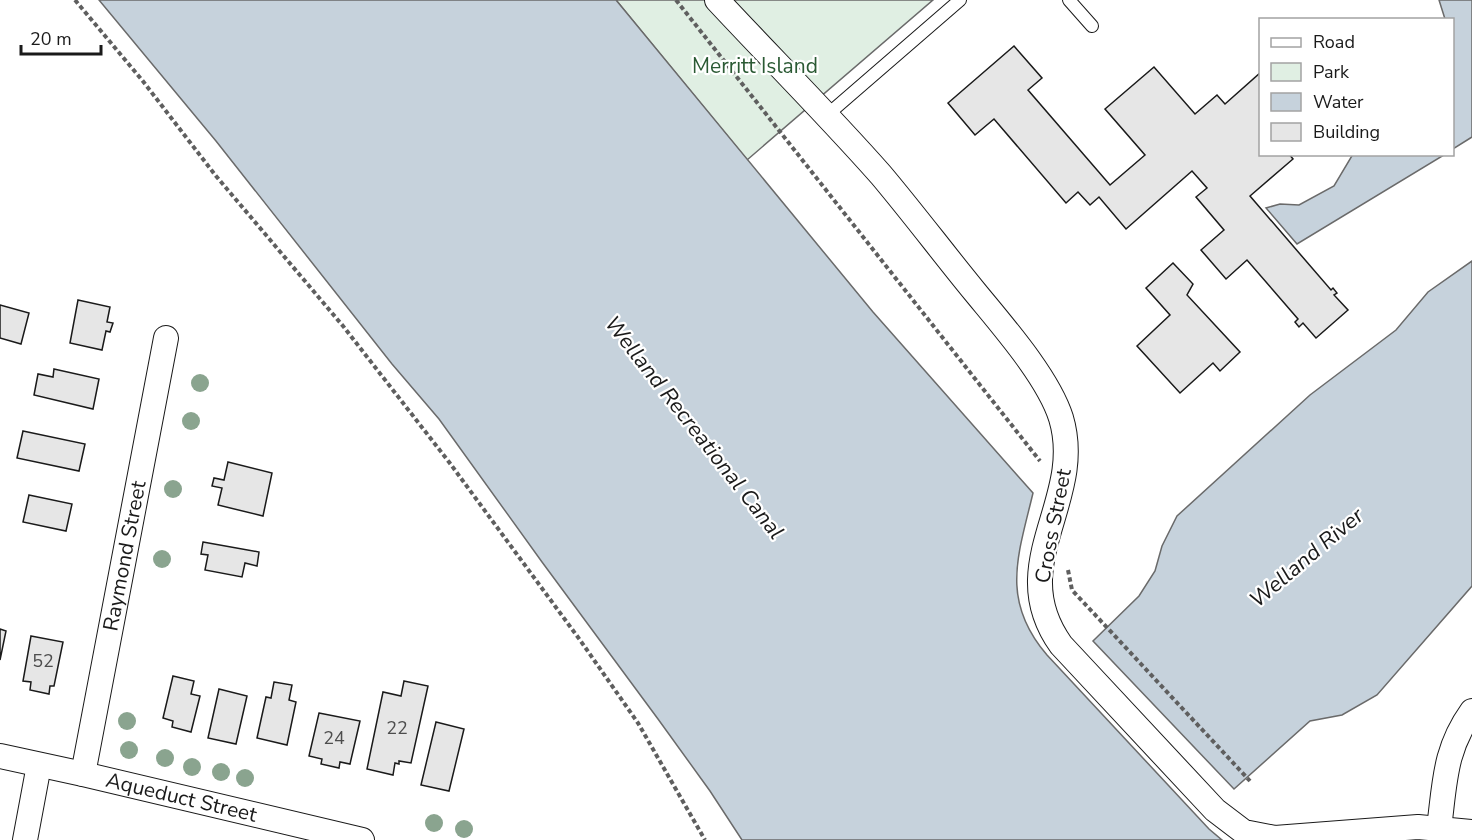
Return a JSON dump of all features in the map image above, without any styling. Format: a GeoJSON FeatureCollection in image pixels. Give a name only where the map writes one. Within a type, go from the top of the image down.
{"type":"FeatureCollection","features":[{"type":"Feature","properties":{"kind":"street","name":"Cross Street"},"geometry":{"type":"LineString","coordinates":[[717,0],[883,178],[1005,329],[1048,389],[1056,405],[1065,437],[1066,454],[1061,488],[1042,558],[1039,588],[1046,618],[1061,645],[1215,810],[1244,832],[1275,838],[1409,828],[1439,828],[1472,832]]}},
{"type":"Feature","properties":{"kind":"street","name":"Raymond Street"},"geometry":{"type":"LineString","coordinates":[[82,774],[166,338]]}},
{"type":"Feature","properties":{"kind":"street"},"geometry":{"type":"LineString","coordinates":[[1439,828],[1446,767],[1452,746],[1472,711]]}},
{"type":"Feature","properties":{"kind":"street","name":"Aqueduct Street"},"geometry":{"type":"LineString","coordinates":[[0,756],[353,839]]}},
{"type":"Feature","properties":{"kind":"street"},"geometry":{"type":"LineString","coordinates":[[25,840],[39,765]]}},
{"type":"Feature","properties":{"kind":"lane"},"geometry":{"type":"LineString","coordinates":[[826,116],[960,0]]}},
{"type":"Feature","properties":{"kind":"lane"},"geometry":{"type":"LineString","coordinates":[[1069,0],[1092,26]]}},
{"type":"Feature","properties":{"kind":"path"},"geometry":{"type":"LineString","coordinates":[[75,0],[142,80],[216,176],[343,326],[456,472],[633,715],[705,840]]}},
{"type":"Feature","properties":{"kind":"path"},"geometry":{"type":"LineString","coordinates":[[676,0],[1061,488]]}},
{"type":"Feature","properties":{"kind":"path"},"geometry":{"type":"LineString","coordinates":[[1070,560],[1068,570],[1072,590],[1250,781]]}},
{"type":"Feature","properties":{"kind":"green space","name":"Merritt Island"},"geometry":{"type":"Polygon","coordinates":[[[616,0],[933,0],[747,160],[616,0]]]}},
{"type":"Feature","properties":{"kind":"water","name":"Welland Recreational Canal"},"geometry":{"type":"Polygon","coordinates":[[[99,0],[616,0],[873,312],[1033,493],[1018,557],[1017,577],[1018,596],[1032,635],[1047,655],[1209,829],[1222,840],[742,840],[710,791],[439,419],[392,364],[216,141],[99,0]]]}},
{"type":"Feature","properties":{"kind":"water"},"geometry":{"type":"Polygon","coordinates":[[[1439,0],[1472,0],[1472,137],[1454,148],[1454,18],[1445,18],[1439,0]]]}},
{"type":"Feature","properties":{"kind":"water"},"geometry":{"type":"Polygon","coordinates":[[[1352,156],[1442,156],[1297,244],[1266,208],[1280,204],[1299,205],[1334,186],[1352,156]]]}},
{"type":"Feature","properties":{"kind":"water","name":"Welland River"},"geometry":{"type":"Polygon","coordinates":[[[1472,261],[1472,586],[1377,695],[1342,715],[1310,721],[1234,789],[1093,641],[1139,596],[1155,571],[1162,546],[1177,516],[1310,395],[1396,330],[1428,292],[1472,261]]]}},
{"type":"Feature","properties":{"kind":"building"},"geometry":{"type":"Polygon","coordinates":[[[1014,46],[1042,78],[1028,90],[1110,185],[1145,155],[1105,109],[1154,67],[1195,114],[1217,95],[1225,104],[1259,74],[1259,156],[1291,156],[1293,159],[1250,196],[1331,290],[1333,288],[1337,293],[1334,295],[1348,310],[1316,338],[1303,323],[1299,327],[1295,322],[1298,319],[1247,260],[1226,279],[1201,250],[1224,230],[1196,197],[1207,188],[1192,171],[1126,229],[1099,197],[1090,205],[1078,192],[1066,203],[994,119],[975,135],[948,103],[1014,46]]]}},
{"type":"Feature","properties":{"kind":"building"},"geometry":{"type":"Polygon","coordinates":[[[1173,263],[1193,284],[1187,295],[1240,352],[1220,371],[1213,363],[1180,393],[1137,346],[1170,315],[1146,288],[1173,263]]]}},
{"type":"Feature","properties":{"kind":"building"},"geometry":{"type":"Polygon","coordinates":[[[78,300],[110,307],[107,322],[113,323],[110,332],[106,331],[102,350],[70,343],[78,300]]]}},
{"type":"Feature","properties":{"kind":"building"},"geometry":{"type":"Polygon","coordinates":[[[0,305],[29,313],[21,344],[0,338],[0,305]]]}},
{"type":"Feature","properties":{"kind":"building"},"geometry":{"type":"Polygon","coordinates":[[[54,369],[99,379],[93,409],[34,395],[38,374],[53,377],[54,369]]]}},
{"type":"Feature","properties":{"kind":"building"},"geometry":{"type":"Polygon","coordinates":[[[23,431],[85,444],[79,471],[17,458],[23,431]]]}},
{"type":"Feature","properties":{"kind":"building"},"geometry":{"type":"Polygon","coordinates":[[[228,462],[272,473],[263,516],[218,505],[222,488],[212,486],[214,478],[224,480],[228,462]]]}},
{"type":"Feature","properties":{"kind":"building"},"geometry":{"type":"Polygon","coordinates":[[[29,495],[72,504],[66,531],[23,522],[29,495]]]}},
{"type":"Feature","properties":{"kind":"building"},"geometry":{"type":"Polygon","coordinates":[[[203,542],[259,552],[257,566],[245,563],[242,577],[205,570],[208,555],[201,554],[203,542]]]}},
{"type":"Feature","properties":{"kind":"building"},"geometry":{"type":"Polygon","coordinates":[[[0,629],[6,631],[0,660],[0,629]]]}},
{"type":"Feature","properties":{"kind":"building"},"geometry":{"type":"Polygon","coordinates":[[[31,636],[63,642],[54,686],[50,686],[49,694],[30,690],[31,682],[23,681],[31,636]]]}},
{"type":"Feature","properties":{"kind":"building"},"geometry":{"type":"Polygon","coordinates":[[[173,676],[194,681],[191,694],[200,696],[191,732],[172,727],[173,721],[163,718],[173,676]]]}},
{"type":"Feature","properties":{"kind":"building"},"geometry":{"type":"Polygon","coordinates":[[[404,681],[428,686],[411,763],[399,761],[399,764],[395,763],[393,775],[367,769],[383,692],[401,696],[404,681]]]}},
{"type":"Feature","properties":{"kind":"building"},"geometry":{"type":"Polygon","coordinates":[[[274,682],[292,685],[289,700],[296,702],[287,745],[257,738],[266,697],[271,698],[274,682]]]}},
{"type":"Feature","properties":{"kind":"building"},"geometry":{"type":"Polygon","coordinates":[[[219,689],[247,696],[236,744],[208,738],[219,689]]]}},
{"type":"Feature","properties":{"kind":"building"},"geometry":{"type":"Polygon","coordinates":[[[319,713],[360,721],[350,764],[340,762],[339,768],[321,764],[322,759],[309,756],[319,713]]]}},
{"type":"Feature","properties":{"kind":"building"},"geometry":{"type":"Polygon","coordinates":[[[436,722],[464,729],[449,791],[421,785],[436,722]]]}}]}
